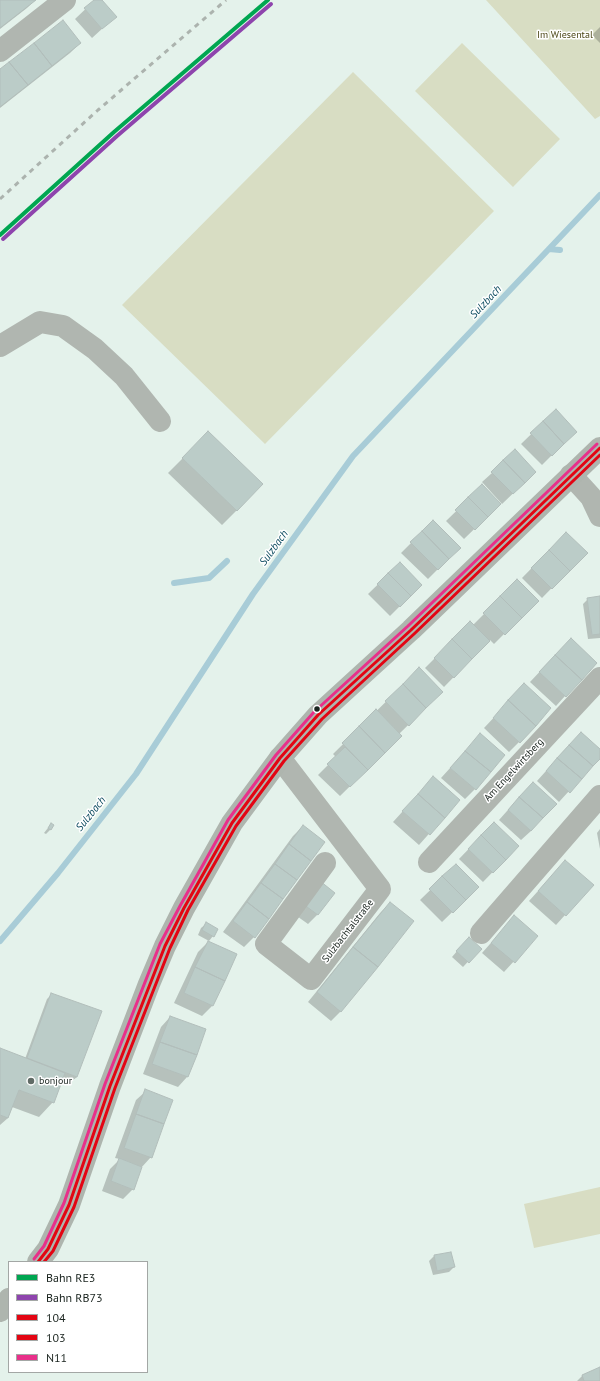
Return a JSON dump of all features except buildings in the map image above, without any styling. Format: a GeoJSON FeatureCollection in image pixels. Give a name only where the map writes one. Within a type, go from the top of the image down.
{"type":"FeatureCollection","features":[{"type":"Feature","properties":{"kind":"main road"},"geometry":{"type":"LineString","coordinates":[[39,1261],[48,1249],[69,1205],[116,1071],[165,946],[184,908],[232,823],[280,758],[318,715],[416,625],[600,448]]}},
{"type":"Feature","properties":{"kind":"main road"},"geometry":{"type":"LineString","coordinates":[[0,1311],[8,1300]]}},
{"type":"Feature","properties":{"kind":"street"},"geometry":{"type":"LineString","coordinates":[[0,52],[65,0]]}},
{"type":"Feature","properties":{"kind":"street"},"geometry":{"type":"LineString","coordinates":[[0,346],[40,322],[63,326],[95,349],[124,376],[160,421]]}},
{"type":"Feature","properties":{"kind":"street"},"geometry":{"type":"LineString","coordinates":[[571,475],[591,497],[600,516]]}},
{"type":"Feature","properties":{"kind":"street","name":"Am Engelwirtsberg"},"geometry":{"type":"LineString","coordinates":[[429,862],[600,678]]}},
{"type":"Feature","properties":{"kind":"street","name":"Sulzbachtalstraße"},"geometry":{"type":"LineString","coordinates":[[280,758],[380,889],[311,979],[266,944],[325,863]]}},
{"type":"Feature","properties":{"kind":"street"},"geometry":{"type":"LineString","coordinates":[[481,933],[600,796]]}},
{"type":"Feature","properties":{"kind":"green space","name":"Im Wiesental"},"geometry":{"type":"Polygon","coordinates":[[[486,0],[600,0],[600,116],[595,119],[486,0]]]}},
{"type":"Feature","properties":{"kind":"green space"},"geometry":{"type":"Polygon","coordinates":[[[462,43],[560,139],[513,187],[415,91],[462,43]]]}},
{"type":"Feature","properties":{"kind":"green space"},"geometry":{"type":"Polygon","coordinates":[[[353,72],[494,211],[265,444],[122,305],[353,72]]]}},
{"type":"Feature","properties":{"kind":"green space"},"geometry":{"type":"Polygon","coordinates":[[[600,1187],[600,1234],[534,1248],[524,1204],[600,1187]]]}},
{"type":"Feature","properties":{"kind":"waterway","name":"Sulzbach"},"geometry":{"type":"LineString","coordinates":[[0,941],[58,873],[136,774],[253,594],[353,456],[600,195]]}},
{"type":"Feature","properties":{"kind":"waterway"},"geometry":{"type":"LineString","coordinates":[[549,249],[560,250]]}},
{"type":"Feature","properties":{"kind":"waterway"},"geometry":{"type":"LineString","coordinates":[[174,583],[209,578],[227,561]]}},
{"type":"Feature","properties":{"kind":"railway"},"geometry":{"type":"LineString","coordinates":[[0,199],[98,110],[226,0]]}},
{"type":"Feature","properties":{"kind":"rail line","name":"RE3"},"geometry":{"type":"LineString","coordinates":[[0,235],[114,132],[268,0]]}},
{"type":"Feature","properties":{"kind":"rail line","name":"RB73"},"geometry":{"type":"LineString","coordinates":[[3,239],[117,136],[271,4]]}},
{"type":"Feature","properties":{"kind":"transit line","name":"N11"},"geometry":{"type":"LineString","coordinates":[[34,1259],[44,1246],[64,1203],[105,1084],[160,944],[228,820],[276,755],[314,712],[408,626],[597,444]]}},
{"type":"Feature","properties":{"kind":"transit line","name":"104"},"geometry":{"type":"LineString","coordinates":[[39,1261],[48,1249],[69,1205],[110,1086],[165,946],[184,908],[232,823],[280,758],[318,715],[411,630],[600,448]]}},
{"type":"Feature","properties":{"kind":"transit line","name":"103"},"geometry":{"type":"LineString","coordinates":[[45,1261],[53,1251],[74,1207],[115,1088],[170,948],[188,910],[236,826],[284,761],[322,719],[414,634],[600,455]]}},
{"type":"Feature","properties":{"kind":"place","name":"bonjour"},"geometry":{"type":"Point","coordinates":[31,1081]}}]}
